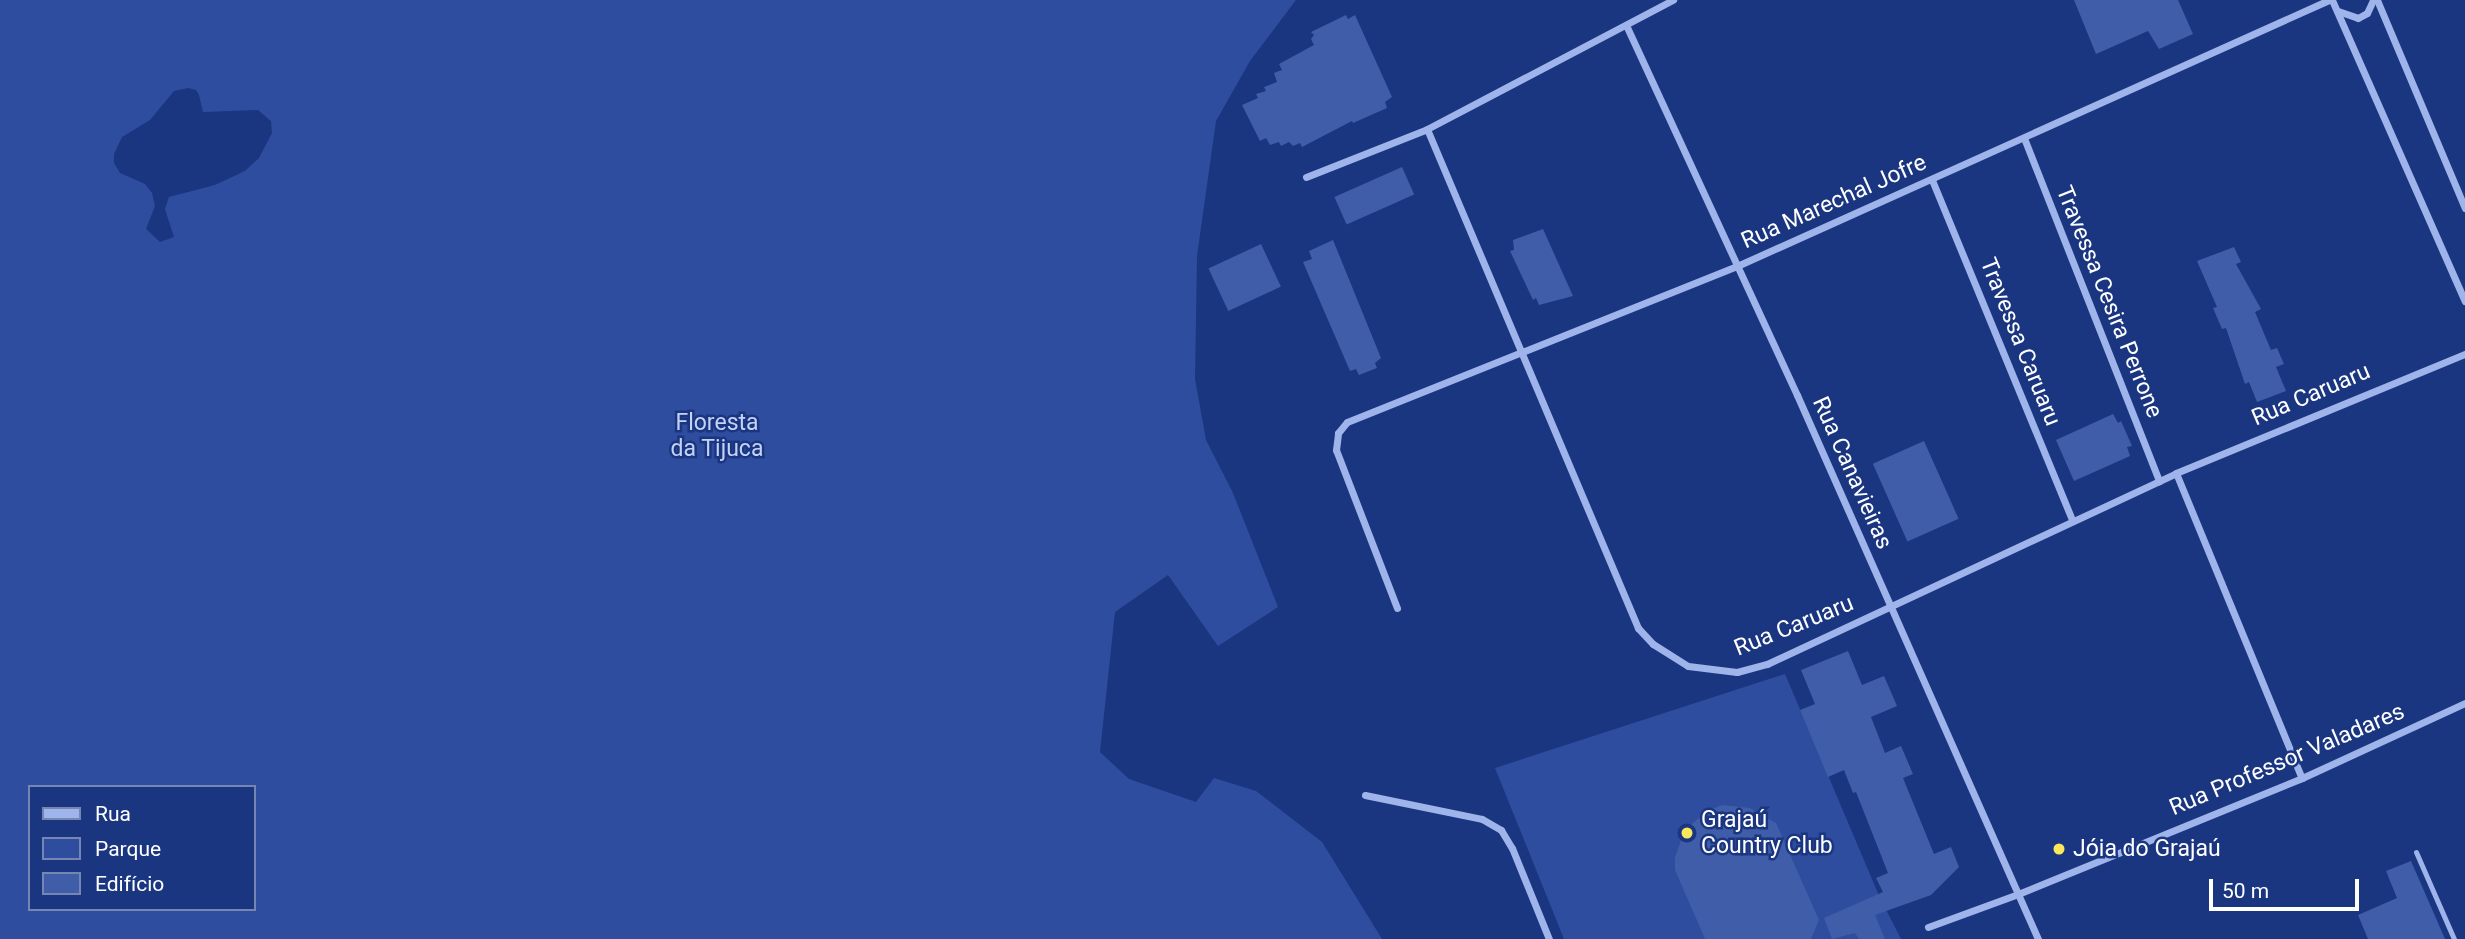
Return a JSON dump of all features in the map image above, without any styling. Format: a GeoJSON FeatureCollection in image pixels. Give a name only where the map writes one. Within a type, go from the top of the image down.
{"type":"FeatureCollection","features":[{"type":"Feature","properties":{"kind":"street"},"geometry":{"type":"LineString","coordinates":[[1306,177],[1427,129],[1673,0]]}},
{"type":"Feature","properties":{"kind":"street"},"geometry":{"type":"LineString","coordinates":[[2330,0],[2465,301]]}},
{"type":"Feature","properties":{"kind":"street","name":"Rua Marechal Jofre"},"geometry":{"type":"LineString","coordinates":[[1396,608],[1336,450],[1338,433],[1347,422],[1737,266],[2330,0]]}},
{"type":"Feature","properties":{"kind":"street"},"geometry":{"type":"LineString","coordinates":[[2337,11],[2348,17],[2358,18],[2367,13],[2375,0]]}},
{"type":"Feature","properties":{"kind":"street"},"geometry":{"type":"LineString","coordinates":[[2375,0],[2465,208]]}},
{"type":"Feature","properties":{"kind":"street","name":"Rua Canavieiras"},"geometry":{"type":"LineString","coordinates":[[1626,24],[1797,394],[2038,939]]}},
{"type":"Feature","properties":{"kind":"street","name":"Rua Caruaru"},"geometry":{"type":"LineString","coordinates":[[1427,129],[1638,628],[1670,657],[1688,666],[1737,672],[1767,664],[2176,473],[2465,354]]}},
{"type":"Feature","properties":{"kind":"street","name":"Travessa Cesira Perrone"},"geometry":{"type":"LineString","coordinates":[[2024,138],[2159,481]]}},
{"type":"Feature","properties":{"kind":"street","name":"Travessa Caruaru"},"geometry":{"type":"LineString","coordinates":[[1932,180],[2072,520]]}},
{"type":"Feature","properties":{"kind":"street"},"geometry":{"type":"LineString","coordinates":[[2176,473],[2302,778]]}},
{"type":"Feature","properties":{"kind":"street","name":"Rua Professor Valadares"},"geometry":{"type":"LineString","coordinates":[[1928,927],[2018,894],[2302,778],[2465,703]]}},
{"type":"Feature","properties":{"kind":"street"},"geometry":{"type":"LineString","coordinates":[[1365,795],[1482,819],[1501,830],[1512,848],[1549,939]]}},
{"type":"Feature","properties":{"kind":"lane"},"geometry":{"type":"LineString","coordinates":[[2416,852],[2454,939]]}},
{"type":"Feature","properties":{"kind":"green space","name":"Floresta da Tijuca"},"geometry":{"type":"Polygon","coordinates":[[[0,0],[1296,0],[1250,61],[1216,121],[1197,256],[1195,379],[1206,440],[1233,493],[1278,607],[1218,646],[1168,575],[1115,612],[1100,752],[1129,779],[1196,802],[1214,778],[1256,791],[1322,842],[1382,939],[0,939],[0,0]],[[188,88],[174,91],[150,120],[122,137],[114,154],[114,163],[120,173],[145,184],[152,193],[155,206],[146,229],[160,242],[174,237],[165,209],[169,197],[215,185],[245,171],[259,158],[272,133],[271,121],[258,110],[203,112],[196,90],[188,88]]]}},
{"type":"Feature","properties":{"kind":"green space","name":"Grajaú Country Club"},"geometry":{"type":"Polygon","coordinates":[[[1785,674],[1880,898],[1901,939],[1564,939],[1495,768],[1785,674]]]}},
{"type":"Feature","properties":{"kind":"building"},"geometry":{"type":"Polygon","coordinates":[[[2074,0],[2178,0],[2193,34],[2159,49],[2148,31],[2096,54],[2074,0]]]}},
{"type":"Feature","properties":{"kind":"building"},"geometry":{"type":"Polygon","coordinates":[[[1346,15],[1348,19],[1355,15],[1392,97],[1385,102],[1387,108],[1353,123],[1352,121],[1302,147],[1300,143],[1293,146],[1289,142],[1281,146],[1279,142],[1270,145],[1266,138],[1260,141],[1242,105],[1258,98],[1256,94],[1266,91],[1264,87],[1277,82],[1274,73],[1282,70],[1279,64],[1314,45],[1311,39],[1314,35],[1311,32],[1346,15]]]}},
{"type":"Feature","properties":{"kind":"building"},"geometry":{"type":"Polygon","coordinates":[[[1402,167],[1414,194],[1347,225],[1334,197],[1402,167]]]}},
{"type":"Feature","properties":{"kind":"building"},"geometry":{"type":"Polygon","coordinates":[[[1543,229],[1573,296],[1539,305],[1536,298],[1533,300],[1510,251],[1514,250],[1513,240],[1543,229]]]}},
{"type":"Feature","properties":{"kind":"building"},"geometry":{"type":"Polygon","coordinates":[[[1333,240],[1381,358],[1375,363],[1377,368],[1359,375],[1356,369],[1350,371],[1303,262],[1312,259],[1309,251],[1333,240]]]}},
{"type":"Feature","properties":{"kind":"building"},"geometry":{"type":"Polygon","coordinates":[[[1261,244],[1281,287],[1228,311],[1208,269],[1261,244]]]}},
{"type":"Feature","properties":{"kind":"building"},"geometry":{"type":"Polygon","coordinates":[[[2234,247],[2241,262],[2236,264],[2261,309],[2255,312],[2271,350],[2277,348],[2284,364],[2276,367],[2286,391],[2257,402],[2249,382],[2245,384],[2226,328],[2222,329],[2213,308],[2217,307],[2197,261],[2234,247]]]}},
{"type":"Feature","properties":{"kind":"building"},"geometry":{"type":"Polygon","coordinates":[[[2113,414],[2118,423],[2121,421],[2132,446],[2127,447],[2130,456],[2074,481],[2056,440],[2113,414]]]}},
{"type":"Feature","properties":{"kind":"building"},"geometry":{"type":"Polygon","coordinates":[[[1924,441],[1959,519],[1907,541],[1873,464],[1924,441]]]}},
{"type":"Feature","properties":{"kind":"building"},"geometry":{"type":"Polygon","coordinates":[[[1848,651],[1862,685],[1884,676],[1897,706],[1871,717],[1885,753],[1901,746],[1913,774],[1903,778],[1934,854],[1951,847],[1959,867],[1931,895],[1875,915],[1885,939],[1859,939],[1855,933],[1832,939],[1824,918],[1883,892],[1876,878],[1888,873],[1856,792],[1853,793],[1844,770],[1828,777],[1800,710],[1815,704],[1801,670],[1848,651]]]}},
{"type":"Feature","properties":{"kind":"building"},"geometry":{"type":"Polygon","coordinates":[[[1722,805],[1750,808],[1776,823],[1819,920],[1811,939],[1705,939],[1675,870],[1675,857],[1685,830],[1707,811],[1722,805]]]}},
{"type":"Feature","properties":{"kind":"building"},"geometry":{"type":"Polygon","coordinates":[[[2411,861],[2445,939],[2368,939],[2358,915],[2397,898],[2386,871],[2411,861]]]}},
{"type":"Feature","properties":{"kind":"place","name":"Grajaú Country Club"},"geometry":{"type":"Point","coordinates":[1687,833]}},
{"type":"Feature","properties":{"kind":"place","name":"Jóia do Grajaú"},"geometry":{"type":"Point","coordinates":[2059,849]}}]}
